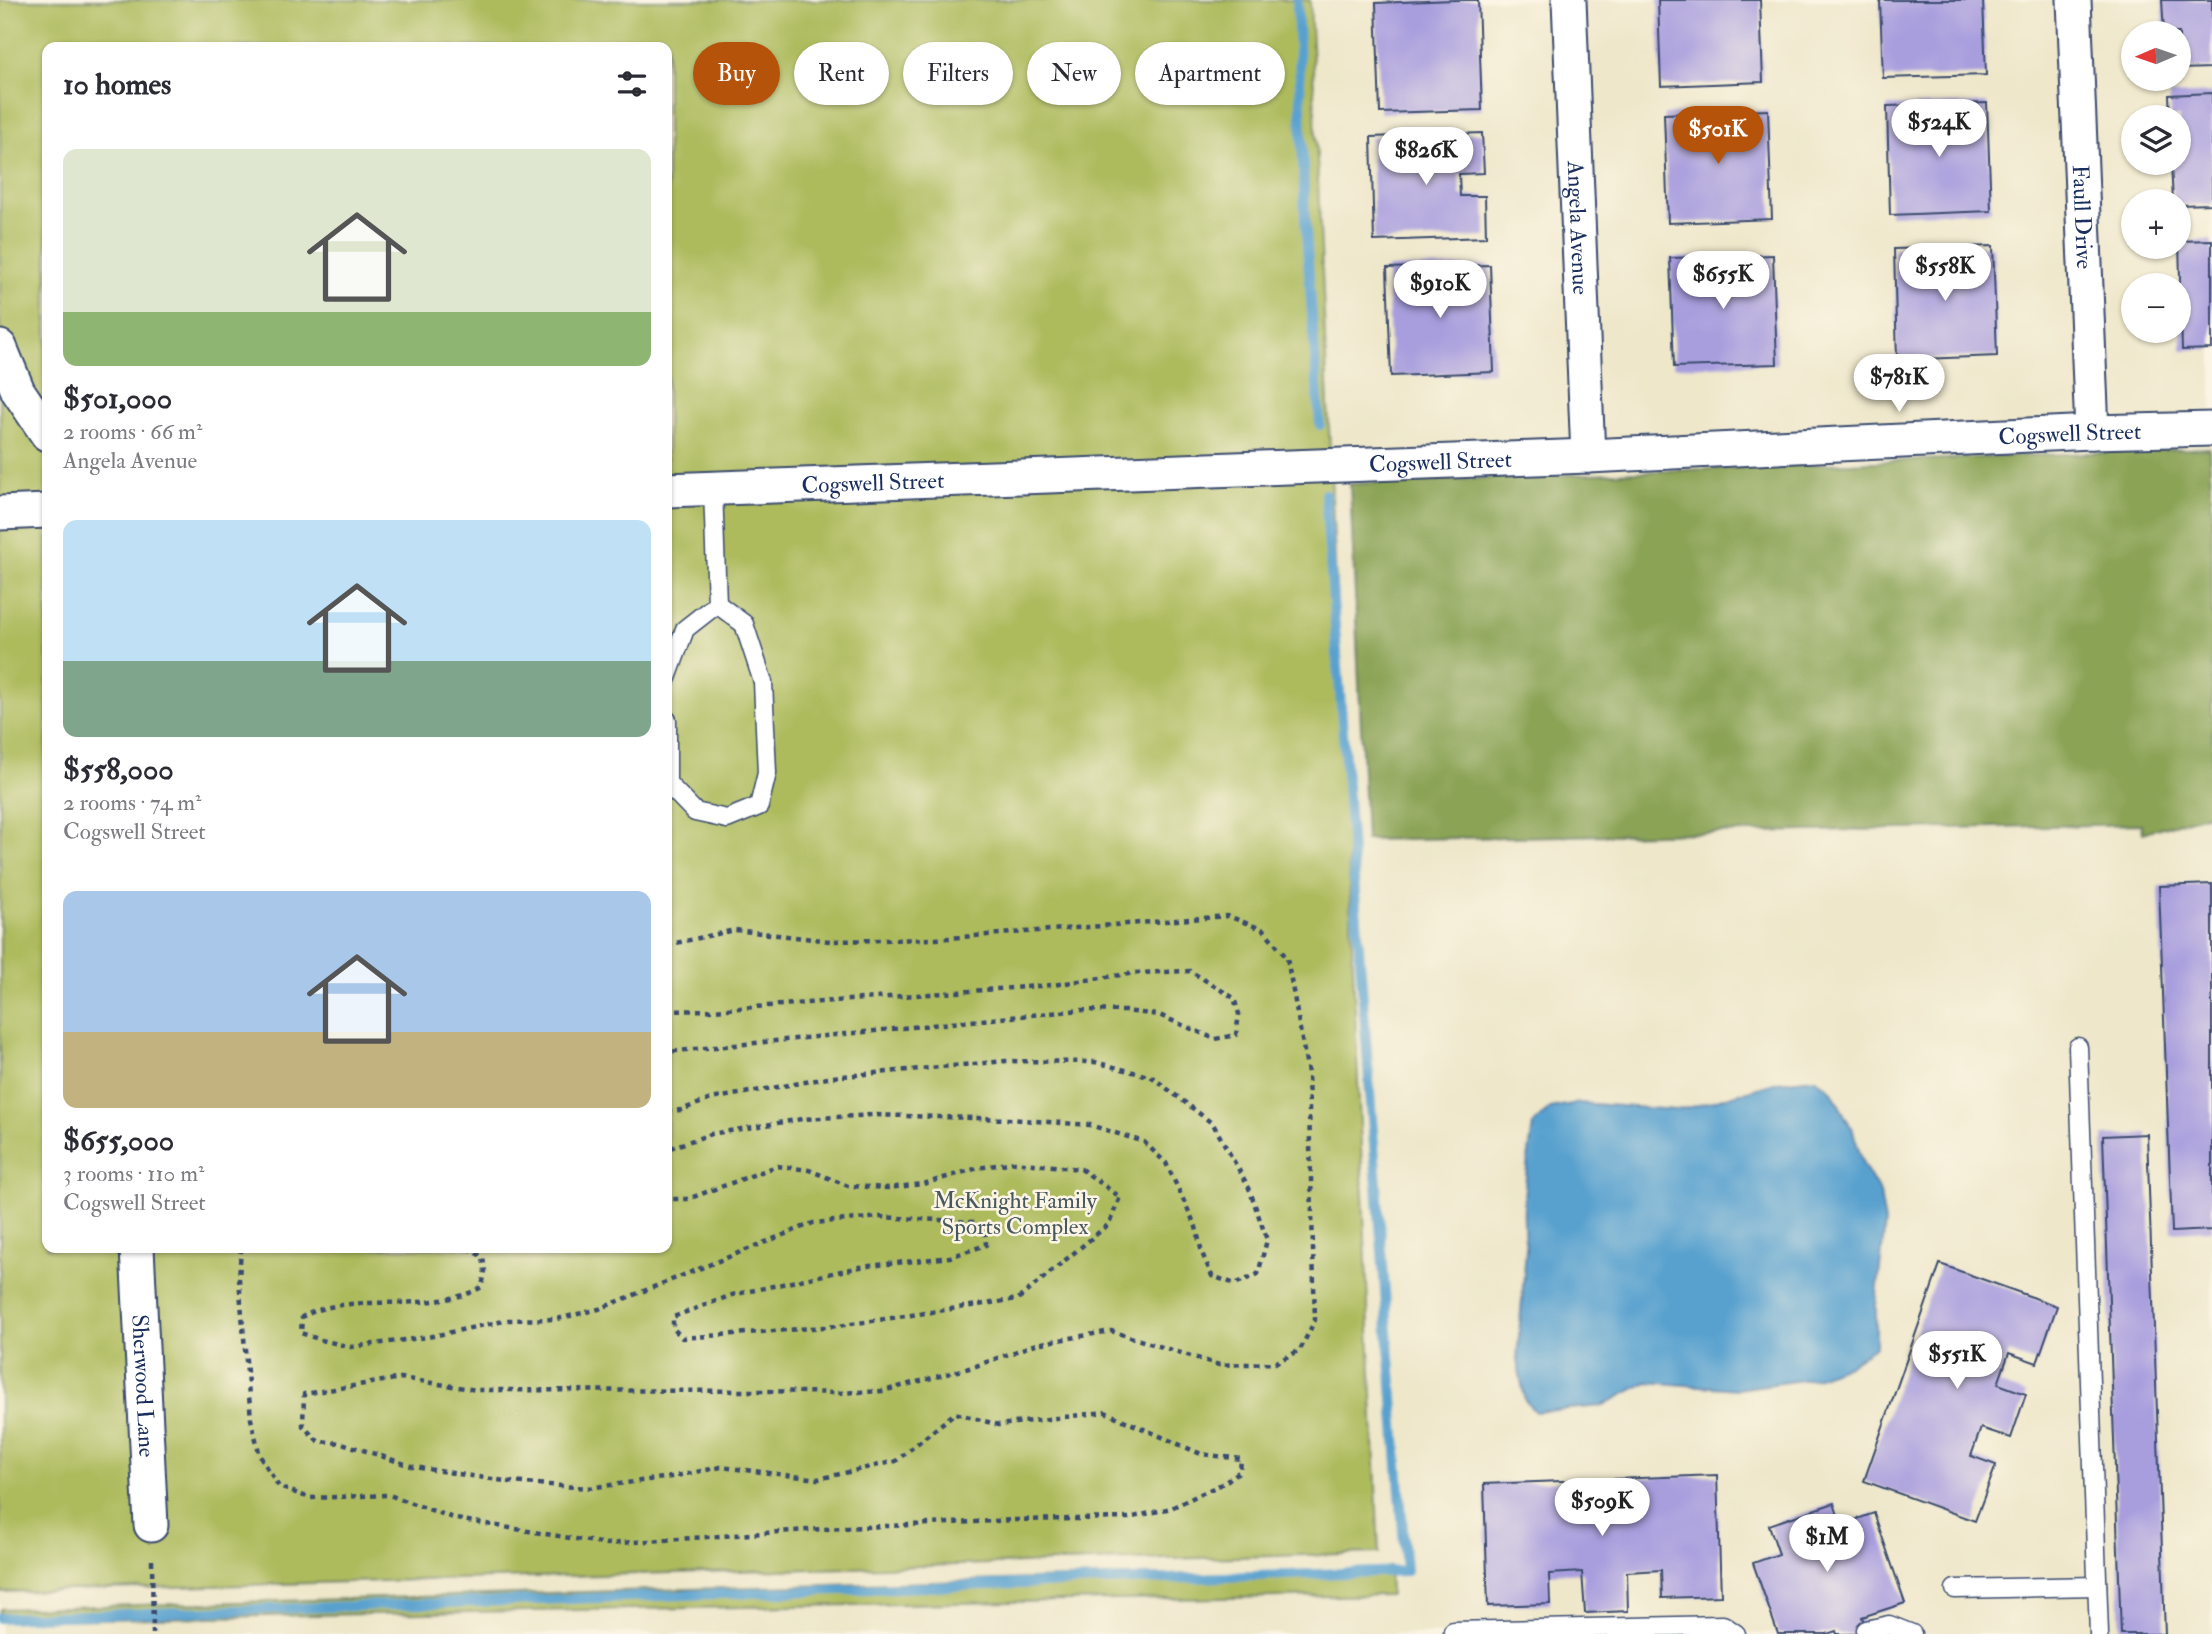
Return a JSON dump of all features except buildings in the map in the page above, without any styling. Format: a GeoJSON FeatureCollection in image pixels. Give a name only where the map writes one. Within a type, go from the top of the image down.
{"type":"FeatureCollection","features":[{"type":"Feature","properties":{"kind":"street","name":"Angela Avenue"},"geometry":{"type":"LineString","coordinates":[[1569,0],[1588,456]]}},
{"type":"Feature","properties":{"kind":"street","name":"Faull Drive"},"geometry":{"type":"LineString","coordinates":[[2074,0],[2092,432]]}},
{"type":"Feature","properties":{"kind":"street"},"geometry":{"type":"LineString","coordinates":[[0,347],[18,391],[42,427]]}},
{"type":"Feature","properties":{"kind":"street","name":"Cogswell Street"},"geometry":{"type":"LineString","coordinates":[[672,489],[1588,456],[2092,432],[2212,429]]}},
{"type":"Feature","properties":{"kind":"street"},"geometry":{"type":"LineString","coordinates":[[0,513],[42,511]]}},
{"type":"Feature","properties":{"kind":"street","name":"Sherwood Lane"},"geometry":{"type":"LineString","coordinates":[[137,1253],[151,1525]]}},
{"type":"Feature","properties":{"kind":"lane"},"geometry":{"type":"LineString","coordinates":[[713,488],[717,604]]}},
{"type":"Feature","properties":{"kind":"lane"},"geometry":{"type":"LineString","coordinates":[[672,655],[685,629],[717,604]]}},
{"type":"Feature","properties":{"kind":"lane"},"geometry":{"type":"LineString","coordinates":[[672,788],[695,812],[727,820],[759,806],[767,774],[764,682],[744,624],[717,604]]}},
{"type":"Feature","properties":{"kind":"lane"},"geometry":{"type":"LineString","coordinates":[[2078,1046],[2099,1634]]}},
{"type":"Feature","properties":{"kind":"lane"},"geometry":{"type":"LineString","coordinates":[[1955,1589],[2097,1586]]}},
{"type":"Feature","properties":{"kind":"lane"},"geometry":{"type":"LineString","coordinates":[[1453,1634],[1453,1631],[1723,1625],[1736,1634]]}},
{"type":"Feature","properties":{"kind":"lane"},"geometry":{"type":"LineString","coordinates":[[1867,1630],[1889,1625],[1912,1634]]}},
{"type":"Feature","properties":{"kind":"path"},"geometry":{"type":"LineString","coordinates":[[242,1253],[239,1279],[251,1419],[260,1456],[279,1487],[310,1498],[389,1495],[456,1520],[606,1544],[850,1527],[1129,1518],[1171,1508],[1224,1483],[1240,1471],[1241,1459],[1201,1454],[1105,1412],[999,1424],[955,1413],[897,1461],[818,1479],[721,1467],[588,1488],[511,1482],[414,1467],[342,1443],[318,1441],[303,1426],[303,1394],[401,1378],[477,1390],[836,1393],[883,1391],[974,1367],[1036,1345],[1111,1331],[1219,1364],[1275,1363],[1300,1350],[1315,1320],[1308,1073],[1287,958],[1264,930],[1228,916],[936,939],[830,941],[735,930],[672,944]]}},
{"type":"Feature","properties":{"kind":"path"},"geometry":{"type":"LineString","coordinates":[[672,1011],[1039,986],[1135,973],[1190,971],[1234,998],[1239,1014],[1236,1035],[1215,1039],[1159,1015],[1080,1010],[672,1051]]}},
{"type":"Feature","properties":{"kind":"path"},"geometry":{"type":"LineString","coordinates":[[672,1111],[711,1099],[833,1077],[1006,1061],[1096,1062],[1152,1077],[1213,1124],[1249,1188],[1267,1240],[1258,1274],[1235,1284],[1212,1276],[1202,1253],[1196,1227],[1166,1163],[1144,1142],[1090,1125],[885,1115],[814,1118],[711,1134],[672,1147]]}},
{"type":"Feature","properties":{"kind":"path"},"geometry":{"type":"LineString","coordinates":[[476,1253],[483,1257],[485,1271],[482,1287],[469,1294],[412,1304],[319,1307],[302,1317],[301,1333],[351,1347],[428,1336],[508,1320],[557,1319],[599,1309],[813,1223],[880,1217],[976,1222],[985,1230],[986,1245],[950,1257],[860,1268],[732,1294],[673,1317],[673,1328],[682,1338],[838,1326],[1018,1299],[1109,1224],[1120,1197],[1081,1169],[1014,1162],[978,1168],[923,1184],[887,1188],[848,1186],[809,1170],[777,1166],[688,1199],[672,1199]]}},
{"type":"Feature","properties":{"kind":"path"},"geometry":{"type":"LineString","coordinates":[[153,1580],[153,1634]]}},
{"type":"Feature","properties":{"kind":"green space","name":"McKnight Family Sports Complex"},"geometry":{"type":"Polygon","coordinates":[[[0,0],[1310,0],[1379,1553],[0,1592],[0,0]]]}},
{"type":"Feature","properties":{"kind":"green space"},"geometry":{"type":"Polygon","coordinates":[[[2209,448],[2212,510],[2212,813],[2142,833],[2141,824],[1366,840],[1350,484],[2209,448]]]}},
{"type":"Feature","properties":{"kind":"green space"},"geometry":{"type":"Polygon","coordinates":[[[1389,1567],[1390,1595],[0,1621],[0,1609],[1389,1567]]]}},
{"type":"Feature","properties":{"kind":"water"},"geometry":{"type":"Polygon","coordinates":[[[1815,1078],[1831,1090],[1853,1131],[1863,1164],[1880,1193],[1885,1223],[1876,1305],[1876,1346],[1848,1365],[1816,1378],[1737,1389],[1647,1382],[1602,1406],[1535,1412],[1525,1400],[1517,1360],[1526,1249],[1525,1187],[1533,1125],[1550,1108],[1578,1103],[1677,1110],[1778,1082],[1815,1078]]]}},
{"type":"Feature","properties":{"kind":"waterway"},"geometry":{"type":"LineString","coordinates":[[1297,0],[1305,219],[1320,425]]}},
{"type":"Feature","properties":{"kind":"waterway"},"geometry":{"type":"LineString","coordinates":[[0,1618],[1406,1571],[1325,494]]}}]}
